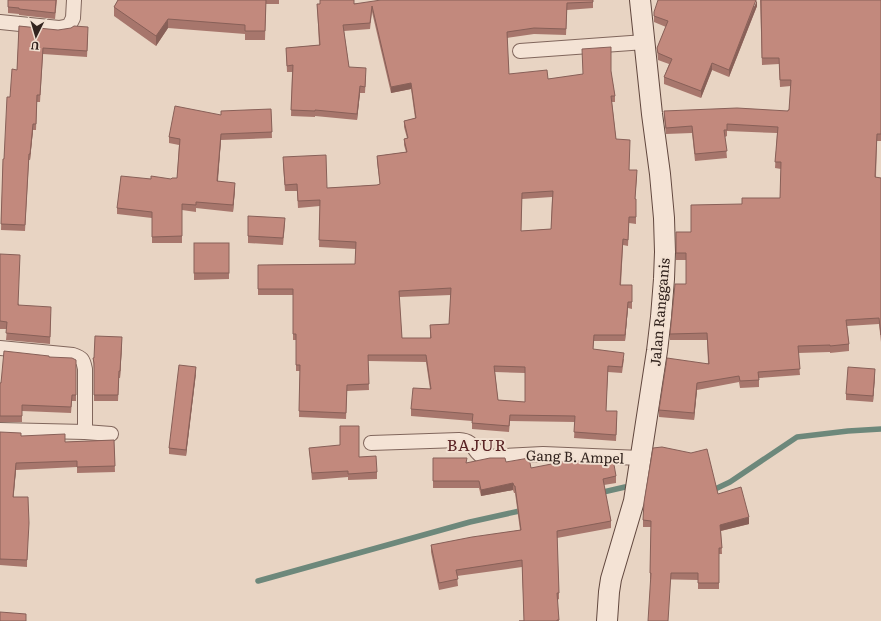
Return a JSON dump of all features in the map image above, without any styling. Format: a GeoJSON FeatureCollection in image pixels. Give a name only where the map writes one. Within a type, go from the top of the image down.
{"type":"FeatureCollection","features":[{"type":"Feature","properties":{"kind":"street"},"geometry":{"type":"LineString","coordinates":[[0,22],[59,28],[69,26],[73,18],[74,0]]}},
{"type":"Feature","properties":{"kind":"street","name":"Jalan Rangganis"},"geometry":{"type":"LineString","coordinates":[[607,621],[608,596],[611,579],[634,501],[640,468],[659,337],[663,286],[664,218],[640,0]]}},
{"type":"Feature","properties":{"kind":"street"},"geometry":{"type":"LineString","coordinates":[[520,51],[645,42]]}},
{"type":"Feature","properties":{"kind":"street"},"geometry":{"type":"LineString","coordinates":[[0,348],[73,355],[82,359],[85,368],[85,432]]}},
{"type":"Feature","properties":{"kind":"street"},"geometry":{"type":"LineString","coordinates":[[0,430],[111,434]]}},
{"type":"Feature","properties":{"kind":"street","name":"Gang B. Ampel"},"geometry":{"type":"LineString","coordinates":[[371,443],[459,440],[470,443],[480,455],[484,457],[543,454],[640,468]]}},
{"type":"Feature","properties":{"kind":"building"},"geometry":{"type":"Polygon","coordinates":[[[8,0],[56,0],[55,13],[8,7],[8,0]]]}},
{"type":"Feature","properties":{"kind":"building"},"geometry":{"type":"Polygon","coordinates":[[[118,0],[266,0],[265,31],[245,31],[245,25],[168,19],[156,36],[114,7],[118,0]]]}},
{"type":"Feature","properties":{"kind":"building"},"geometry":{"type":"Polygon","coordinates":[[[320,0],[354,0],[354,4],[381,0],[593,0],[593,2],[567,3],[566,29],[534,28],[507,32],[509,74],[547,70],[548,79],[583,74],[582,49],[611,47],[611,71],[615,96],[611,96],[616,139],[630,140],[629,170],[637,170],[635,199],[636,217],[629,217],[628,240],[623,239],[620,285],[632,285],[632,302],[628,302],[625,335],[594,335],[593,349],[624,353],[622,367],[608,366],[606,411],[617,411],[616,435],[574,432],[575,416],[510,415],[509,426],[472,423],[473,414],[411,409],[413,388],[431,389],[426,355],[368,355],[369,384],[347,385],[346,413],[299,411],[300,365],[296,365],[296,334],[293,334],[293,289],[258,289],[258,265],[355,264],[356,242],[319,240],[320,200],[298,201],[297,184],[285,185],[283,157],[326,155],[327,188],[377,185],[380,184],[377,156],[407,152],[404,139],[408,138],[404,121],[416,118],[411,83],[391,87],[372,6],[370,23],[343,25],[349,67],[366,68],[365,87],[360,86],[357,114],[315,110],[291,110],[293,65],[287,66],[286,48],[320,45],[317,4],[320,4],[320,0]],[[553,191],[522,193],[521,231],[551,229],[553,191]],[[451,288],[399,291],[402,338],[431,338],[430,325],[449,324],[451,288]],[[494,366],[498,400],[525,402],[525,367],[494,366]]]}},
{"type":"Feature","properties":{"kind":"building"},"geometry":{"type":"Polygon","coordinates":[[[658,0],[756,0],[729,70],[712,63],[701,91],[664,77],[672,59],[658,53],[657,48],[668,21],[654,16],[658,0]]]}},
{"type":"Feature","properties":{"kind":"building"},"geometry":{"type":"Polygon","coordinates":[[[761,0],[881,0],[881,134],[877,134],[875,177],[881,178],[881,335],[879,318],[846,320],[849,344],[830,346],[798,346],[800,369],[758,372],[759,380],[740,381],[739,376],[697,383],[694,413],[659,410],[667,358],[709,364],[707,333],[670,334],[675,284],[686,284],[686,253],[676,253],[676,232],[691,232],[691,205],[742,204],[742,198],[780,198],[781,162],[775,162],[778,127],[727,124],[727,130],[724,130],[727,151],[695,154],[692,126],[666,128],[664,111],[737,108],[789,110],[791,80],[780,80],[779,58],[762,58],[761,0]]]}},
{"type":"Feature","properties":{"kind":"building"},"geometry":{"type":"Polygon","coordinates":[[[19,26],[58,30],[71,28],[74,26],[88,27],[87,51],[43,48],[40,95],[37,95],[36,124],[33,124],[29,154],[25,225],[1,224],[7,97],[10,97],[12,69],[17,70],[19,26]]]}},
{"type":"Feature","properties":{"kind":"building"},"geometry":{"type":"Polygon","coordinates":[[[175,106],[221,115],[221,111],[271,109],[272,132],[221,134],[217,181],[235,183],[233,205],[196,202],[196,205],[182,204],[182,236],[152,237],[152,212],[117,208],[121,176],[151,179],[151,176],[171,179],[177,178],[180,139],[169,137],[175,106]]]}},
{"type":"Feature","properties":{"kind":"building"},"geometry":{"type":"Polygon","coordinates":[[[248,216],[285,218],[283,238],[248,236],[248,216]]]}},
{"type":"Feature","properties":{"kind":"building"},"geometry":{"type":"Polygon","coordinates":[[[194,243],[229,243],[229,273],[194,273],[194,243]]]}},
{"type":"Feature","properties":{"kind":"building"},"geometry":{"type":"Polygon","coordinates":[[[0,254],[20,255],[18,305],[51,307],[50,337],[6,333],[7,322],[0,321],[0,254]]]}},
{"type":"Feature","properties":{"kind":"building"},"geometry":{"type":"Polygon","coordinates":[[[95,336],[122,337],[118,395],[94,395],[93,358],[95,336]]]}},
{"type":"Feature","properties":{"kind":"building"},"geometry":{"type":"Polygon","coordinates":[[[4,351],[49,357],[72,358],[76,360],[76,395],[72,395],[71,407],[22,405],[22,416],[0,416],[0,383],[4,351]]]}},
{"type":"Feature","properties":{"kind":"building"},"geometry":{"type":"Polygon","coordinates":[[[179,365],[196,367],[186,450],[169,448],[179,365]]]}},
{"type":"Feature","properties":{"kind":"building"},"geometry":{"type":"Polygon","coordinates":[[[848,367],[875,369],[873,396],[846,394],[848,367]]]}},
{"type":"Feature","properties":{"kind":"building"},"geometry":{"type":"Polygon","coordinates":[[[340,426],[359,426],[359,457],[376,456],[377,472],[348,474],[348,471],[312,473],[309,448],[340,445],[340,426]]]}},
{"type":"Feature","properties":{"kind":"building"},"geometry":{"type":"Polygon","coordinates":[[[0,432],[21,433],[21,436],[65,434],[65,442],[114,440],[115,466],[77,467],[77,461],[16,463],[13,497],[28,497],[29,523],[27,560],[0,559],[0,432]]]}},
{"type":"Feature","properties":{"kind":"building"},"geometry":{"type":"Polygon","coordinates":[[[662,447],[691,453],[707,449],[718,494],[741,487],[749,517],[720,525],[722,548],[719,548],[719,583],[698,583],[698,573],[671,573],[668,621],[648,621],[651,573],[651,521],[643,520],[644,502],[653,448],[662,447]]]}},
{"type":"Feature","properties":{"kind":"building"},"geometry":{"type":"Polygon","coordinates":[[[433,458],[467,458],[466,463],[490,458],[505,458],[506,462],[529,458],[531,468],[567,461],[567,463],[597,458],[613,459],[616,476],[603,479],[611,521],[557,531],[559,593],[557,593],[559,620],[524,621],[522,560],[456,570],[458,579],[439,583],[431,545],[521,530],[515,486],[513,483],[481,490],[479,481],[433,481],[433,458]]]}},
{"type":"Feature","properties":{"kind":"building"},"geometry":{"type":"Polygon","coordinates":[[[0,612],[26,614],[26,621],[0,621],[0,612]]]}},
{"type":"Feature","properties":{"kind":"waterway"},"geometry":{"type":"LineString","coordinates":[[711,491],[730,482],[797,437],[881,429]]}},
{"type":"Feature","properties":{"kind":"waterway"},"geometry":{"type":"LineString","coordinates":[[599,493],[625,487],[633,488]]}},
{"type":"Feature","properties":{"kind":"waterway"},"geometry":{"type":"LineString","coordinates":[[258,581],[470,522],[524,510]]}},
{"type":"Feature","properties":{"kind":"district","name":"BAJUR"},"geometry":{"type":"Point","coordinates":[477,444]}}]}
